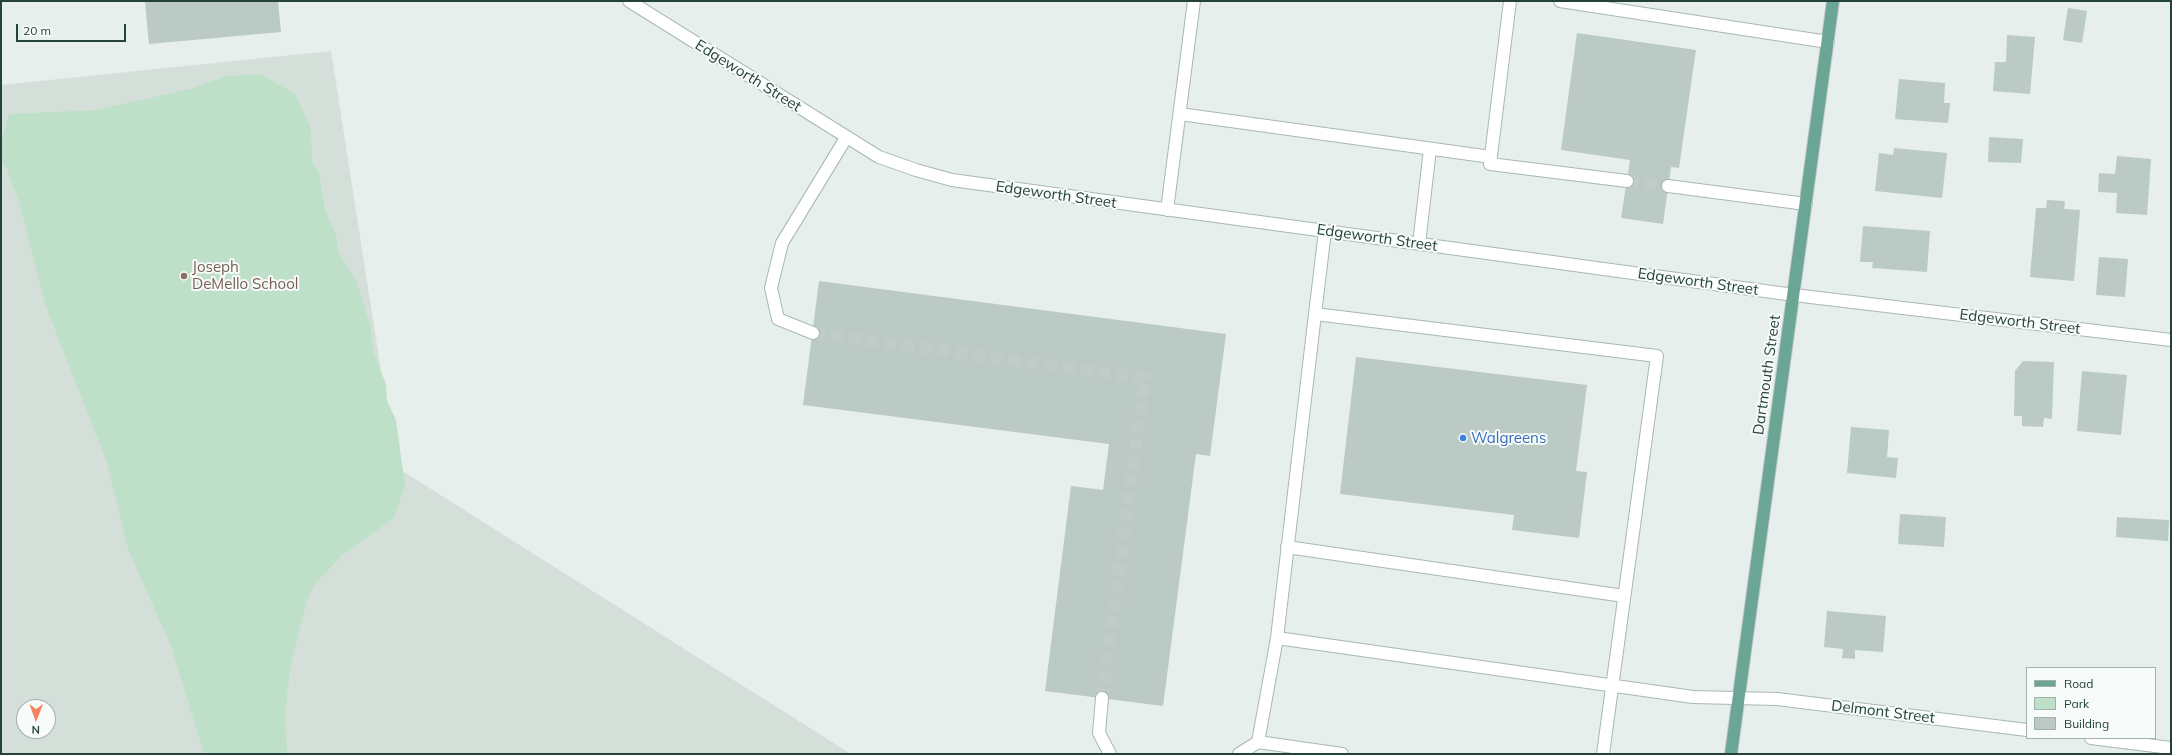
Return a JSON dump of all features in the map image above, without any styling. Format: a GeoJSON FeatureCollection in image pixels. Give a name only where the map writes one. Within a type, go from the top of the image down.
{"type":"FeatureCollection","features":[{"type":"Feature","properties":{"kind":"main road","name":"Dartmouth Street"},"geometry":{"type":"LineString","coordinates":[[1731,754],[1833,1]]}},
{"type":"Feature","properties":{"kind":"street","name":"Edgeworth Street"},"geometry":{"type":"LineString","coordinates":[[629,1],[846,138],[879,157],[916,170],[952,180],[1794,295],[2171,340]]}},
{"type":"Feature","properties":{"kind":"street"},"geometry":{"type":"LineString","coordinates":[[1168,210],[1194,1]]}},
{"type":"Feature","properties":{"kind":"street"},"geometry":{"type":"LineString","coordinates":[[1490,160],[1510,1]]}},
{"type":"Feature","properties":{"kind":"street"},"geometry":{"type":"LineString","coordinates":[[1560,1],[1828,42]]}},
{"type":"Feature","properties":{"kind":"street"},"geometry":{"type":"LineString","coordinates":[[1180,114],[1430,149],[1490,160],[1627,181]]}},
{"type":"Feature","properties":{"kind":"street"},"geometry":{"type":"LineString","coordinates":[[813,333],[778,319],[771,288],[782,243],[846,138]]}},
{"type":"Feature","properties":{"kind":"street"},"geometry":{"type":"LineString","coordinates":[[1419,244],[1430,149]]}},
{"type":"Feature","properties":{"kind":"street"},"geometry":{"type":"LineString","coordinates":[[1668,186],[1806,204]]}},
{"type":"Feature","properties":{"kind":"street"},"geometry":{"type":"LineString","coordinates":[[1258,742],[1277,638],[1325,231]]}},
{"type":"Feature","properties":{"kind":"street"},"geometry":{"type":"LineString","coordinates":[[1315,314],[1657,356],[1611,685],[1603,754]]}},
{"type":"Feature","properties":{"kind":"street"},"geometry":{"type":"LineString","coordinates":[[1287,547],[1624,596]]}},
{"type":"Feature","properties":{"kind":"street","name":"Delmont Street"},"geometry":{"type":"LineString","coordinates":[[1277,638],[1694,697],[1777,698],[2026,730]]}},
{"type":"Feature","properties":{"kind":"street"},"geometry":{"type":"LineString","coordinates":[[1102,698],[1100,733],[1110,754]]}},
{"type":"Feature","properties":{"kind":"street"},"geometry":{"type":"LineString","coordinates":[[2099,739],[2171,748]]}},
{"type":"Feature","properties":{"kind":"street"},"geometry":{"type":"LineString","coordinates":[[1239,754],[1258,742],[1342,754]]}},
{"type":"Feature","properties":{"kind":"shaded area","name":"Joseph DeMello School"},"geometry":{"type":"Polygon","coordinates":[[[331,51],[396,467],[851,754],[1,754],[1,85],[331,51]]]}},
{"type":"Feature","properties":{"kind":"green space"},"geometry":{"type":"Polygon","coordinates":[[[261,74],[295,94],[311,129],[312,161],[319,173],[325,210],[336,235],[338,252],[356,280],[370,324],[373,351],[386,384],[387,401],[396,420],[405,486],[394,518],[342,555],[315,584],[306,603],[291,663],[285,713],[287,754],[204,754],[171,646],[128,549],[107,462],[46,307],[19,202],[6,167],[1,163],[1,143],[9,114],[96,110],[190,89],[226,76],[261,74]]]}},
{"type":"Feature","properties":{"kind":"building"},"geometry":{"type":"Polygon","coordinates":[[[145,1],[278,1],[281,32],[149,44],[145,1]]]}},
{"type":"Feature","properties":{"kind":"building"},"geometry":{"type":"Polygon","coordinates":[[[2068,8],[2087,11],[2082,43],[2063,40],[2068,8]]]}},
{"type":"Feature","properties":{"kind":"building"},"geometry":{"type":"Polygon","coordinates":[[[1577,33],[1696,50],[1679,168],[1671,167],[1663,224],[1621,218],[1630,160],[1561,150],[1577,33]]]}},
{"type":"Feature","properties":{"kind":"building"},"geometry":{"type":"Polygon","coordinates":[[[2007,35],[2035,37],[2030,94],[1993,91],[1995,62],[2006,62],[2007,35]]]}},
{"type":"Feature","properties":{"kind":"building"},"geometry":{"type":"Polygon","coordinates":[[[1899,79],[1945,83],[1944,103],[1950,103],[1948,123],[1895,119],[1899,79]]]}},
{"type":"Feature","properties":{"kind":"building"},"geometry":{"type":"Polygon","coordinates":[[[1989,137],[2023,139],[2021,163],[1988,162],[1989,137]]]}},
{"type":"Feature","properties":{"kind":"building"},"geometry":{"type":"Polygon","coordinates":[[[1894,148],[1947,153],[1942,198],[1875,191],[1879,153],[1893,155],[1894,148]]]}},
{"type":"Feature","properties":{"kind":"building"},"geometry":{"type":"Polygon","coordinates":[[[2117,156],[2151,159],[2147,215],[2116,213],[2117,193],[2098,192],[2099,173],[2115,174],[2117,156]]]}},
{"type":"Feature","properties":{"kind":"building"},"geometry":{"type":"Polygon","coordinates":[[[2047,200],[2065,201],[2064,209],[2080,210],[2074,281],[2030,277],[2036,208],[2046,208],[2047,200]]]}},
{"type":"Feature","properties":{"kind":"building"},"geometry":{"type":"Polygon","coordinates":[[[1863,226],[1930,231],[1927,272],[1872,268],[1873,262],[1860,262],[1863,226]]]}},
{"type":"Feature","properties":{"kind":"building"},"geometry":{"type":"Polygon","coordinates":[[[2099,257],[2128,259],[2125,297],[2096,295],[2099,257]]]}},
{"type":"Feature","properties":{"kind":"building"},"geometry":{"type":"Polygon","coordinates":[[[819,281],[1226,334],[1210,456],[1196,454],[1163,706],[1045,691],[1071,486],[1103,490],[1109,444],[803,405],[819,281]]]}},
{"type":"Feature","properties":{"kind":"building"},"geometry":{"type":"Polygon","coordinates":[[[1356,357],[1587,385],[1576,471],[1587,472],[1579,538],[1512,530],[1514,515],[1340,494],[1356,357]]]}},
{"type":"Feature","properties":{"kind":"building"},"geometry":{"type":"Polygon","coordinates":[[[2023,361],[2054,362],[2052,419],[2044,418],[2043,427],[2022,426],[2022,416],[2014,416],[2015,371],[2023,361]]]}},
{"type":"Feature","properties":{"kind":"building"},"geometry":{"type":"Polygon","coordinates":[[[2082,371],[2127,375],[2121,435],[2077,431],[2082,371]]]}},
{"type":"Feature","properties":{"kind":"building"},"geometry":{"type":"Polygon","coordinates":[[[1851,427],[1889,430],[1887,457],[1898,458],[1896,478],[1847,473],[1851,427]]]}},
{"type":"Feature","properties":{"kind":"building"},"geometry":{"type":"Polygon","coordinates":[[[1900,514],[1946,517],[1944,547],[1898,544],[1900,514]]]}},
{"type":"Feature","properties":{"kind":"building"},"geometry":{"type":"Polygon","coordinates":[[[2117,517],[2169,520],[2168,541],[2116,537],[2117,517]]]}},
{"type":"Feature","properties":{"kind":"building"},"geometry":{"type":"Polygon","coordinates":[[[1827,611],[1886,616],[1883,652],[1855,650],[1855,659],[1842,658],[1843,649],[1824,647],[1827,611]]]}},
{"type":"Feature","properties":{"kind":"tunnel"},"geometry":{"type":"LineString","coordinates":[[1627,181],[1668,186]]}},
{"type":"Feature","properties":{"kind":"tunnel"},"geometry":{"type":"LineString","coordinates":[[813,333],[1145,378],[1102,698]]}},
{"type":"Feature","properties":{"kind":"place","name":"Joseph DeMello School"},"geometry":{"type":"Point","coordinates":[184,276]}},
{"type":"Feature","properties":{"kind":"place","name":"Walgreens"},"geometry":{"type":"Point","coordinates":[1463,438]}}]}
